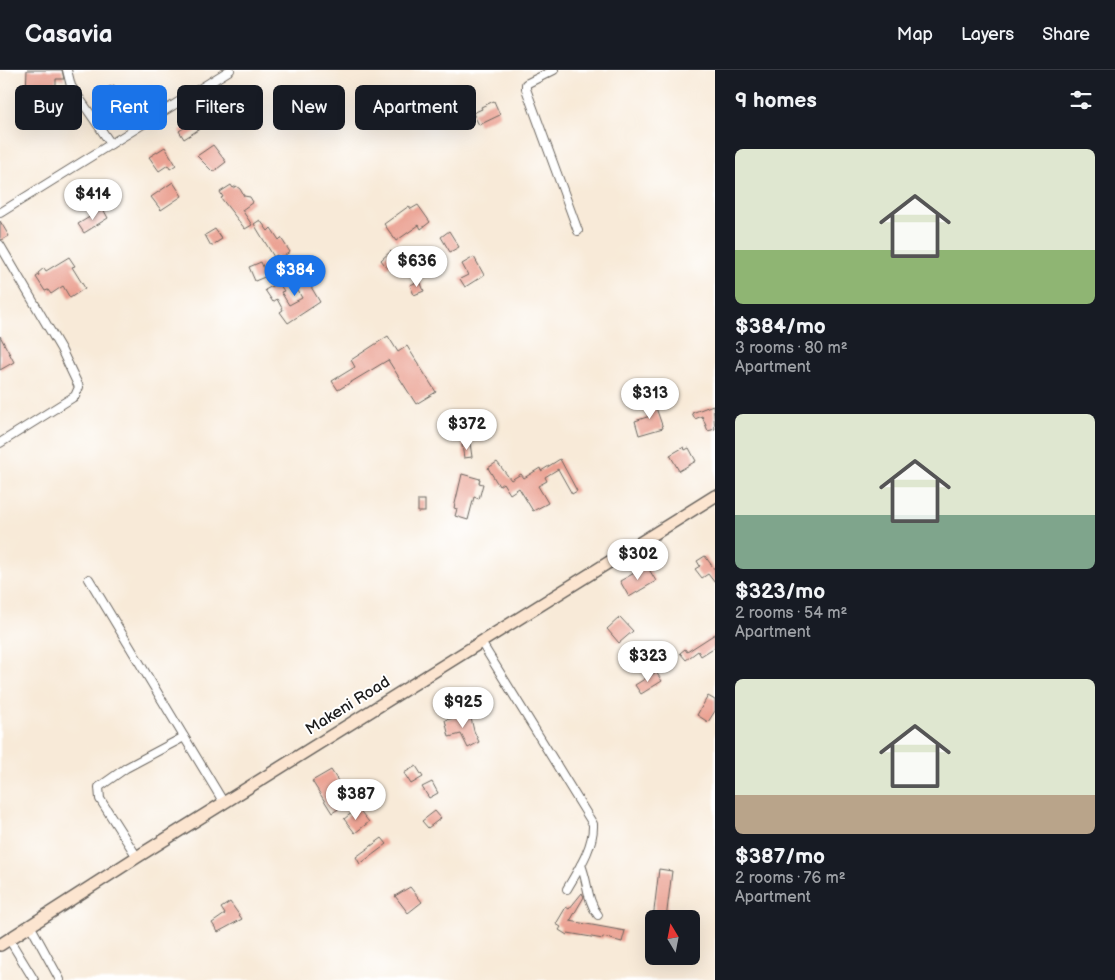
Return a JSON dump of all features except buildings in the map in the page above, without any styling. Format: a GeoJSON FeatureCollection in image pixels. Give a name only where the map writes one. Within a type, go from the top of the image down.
{"type":"FeatureCollection","features":[{"type":"Feature","properties":{"kind":"main road","name":"Makeni Road"},"geometry":{"type":"LineString","coordinates":[[4,942],[137,856],[715,496]]}},
{"type":"Feature","properties":{"kind":"street"},"geometry":{"type":"LineString","coordinates":[[67,70],[71,86],[111,144]]}},
{"type":"Feature","properties":{"kind":"street"},"geometry":{"type":"LineString","coordinates":[[0,213],[230,70]]}},
{"type":"Feature","properties":{"kind":"street"},"geometry":{"type":"LineString","coordinates":[[554,70],[530,80],[526,84],[526,89],[578,231]]}},
{"type":"Feature","properties":{"kind":"street"},"geometry":{"type":"LineString","coordinates":[[0,245],[61,349],[79,387],[75,396],[21,428],[0,443]]}},
{"type":"Feature","properties":{"kind":"street"},"geometry":{"type":"LineString","coordinates":[[89,579],[224,803]]}},
{"type":"Feature","properties":{"kind":"street"},"geometry":{"type":"LineString","coordinates":[[481,642],[591,819],[593,831],[581,865],[567,889]]}},
{"type":"Feature","properties":{"kind":"street"},"geometry":{"type":"LineString","coordinates":[[137,856],[100,798],[99,787],[126,768],[184,737]]}},
{"type":"Feature","properties":{"kind":"street"},"geometry":{"type":"LineString","coordinates":[[581,865],[588,883],[590,902],[598,915]]}},
{"type":"Feature","properties":{"kind":"street"},"geometry":{"type":"LineString","coordinates":[[30,925],[60,980]]}},
{"type":"Feature","properties":{"kind":"street"},"geometry":{"type":"LineString","coordinates":[[4,942],[34,980]]}}]}
